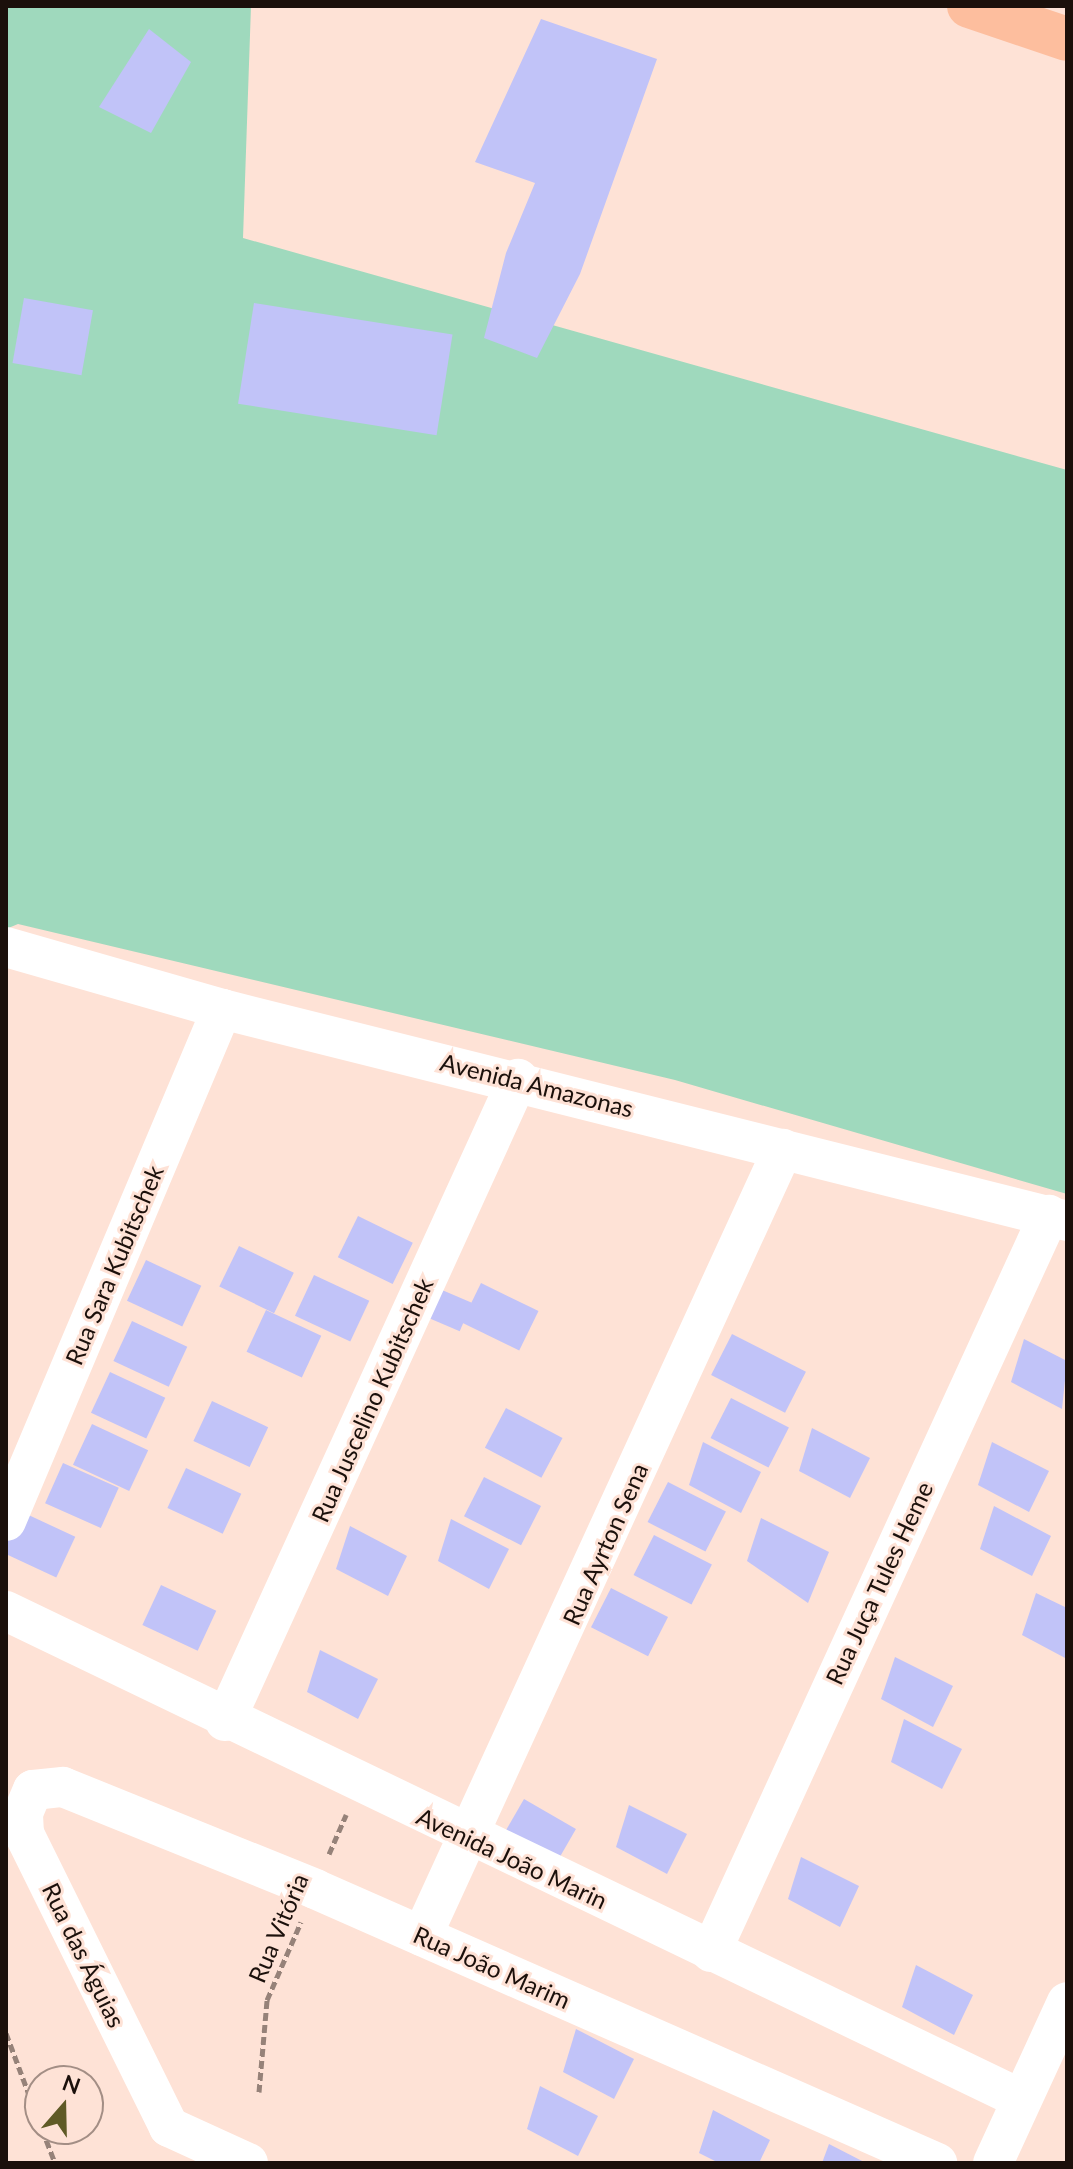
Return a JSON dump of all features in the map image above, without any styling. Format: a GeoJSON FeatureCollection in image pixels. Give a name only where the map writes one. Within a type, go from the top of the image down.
{"type":"FeatureCollection","features":[{"type":"Feature","properties":{"kind":"main road"},"geometry":{"type":"LineString","coordinates":[[969,6],[1067,39]]}},
{"type":"Feature","properties":{"kind":"street","name":"Avenida Amazonas"},"geometry":{"type":"LineString","coordinates":[[6,946],[222,1009],[518,1079],[1058,1218]]}},
{"type":"Feature","properties":{"kind":"street","name":"Rua Sara Kubitschek"},"geometry":{"type":"LineString","coordinates":[[6,1521],[222,1009]]}},
{"type":"Feature","properties":{"kind":"street","name":"Rua Juscelino Kubitschek"},"geometry":{"type":"LineString","coordinates":[[225,1721],[518,1079]]}},
{"type":"Feature","properties":{"kind":"street","name":"Rua Ayrton Sena"},"geometry":{"type":"LineString","coordinates":[[422,1936],[472,1838],[783,1149]]}},
{"type":"Feature","properties":{"kind":"street","name":"Rua Juça Tules Heme"},"geometry":{"type":"LineString","coordinates":[[711,1952],[1058,1218]]}},
{"type":"Feature","properties":{"kind":"street","name":"Avenida João Marin"},"geometry":{"type":"LineString","coordinates":[[6,1611],[358,1785],[1021,2099]]}},
{"type":"Feature","properties":{"kind":"street","name":"Rua João Marim"},"geometry":{"type":"LineString","coordinates":[[42,1786],[63,1787],[315,1889],[937,2163]]}},
{"type":"Feature","properties":{"kind":"street","name":"Rua das Águias"},"geometry":{"type":"LineString","coordinates":[[42,1786],[28,1798],[24,1834],[169,2127],[248,2163]]}},
{"type":"Feature","properties":{"kind":"street"},"geometry":{"type":"LineString","coordinates":[[993,2163],[1067,2002]]}},
{"type":"Feature","properties":{"kind":"path","name":"Rua Vitória"},"geometry":{"type":"LineString","coordinates":[[259,2092],[267,2000],[358,1785]]}},
{"type":"Feature","properties":{"kind":"path"},"geometry":{"type":"LineString","coordinates":[[6,2033],[24,2081]]}},
{"type":"Feature","properties":{"kind":"green space"},"geometry":{"type":"Polygon","coordinates":[[[6,6],[251,6],[243,238],[1067,470],[1067,1194],[675,1080],[18,924],[6,929],[6,6]]]}},
{"type":"Feature","properties":{"kind":"building"},"geometry":{"type":"Polygon","coordinates":[[[541,19],[657,59],[580,274],[537,358],[484,338],[506,253],[535,183],[475,162],[541,19]]]}},
{"type":"Feature","properties":{"kind":"building"},"geometry":{"type":"Polygon","coordinates":[[[149,29],[191,62],[151,133],[99,107],[149,29]]]}},
{"type":"Feature","properties":{"kind":"building"},"geometry":{"type":"Polygon","coordinates":[[[24,298],[93,310],[81,375],[13,363],[24,298]]]}},
{"type":"Feature","properties":{"kind":"building"},"geometry":{"type":"Polygon","coordinates":[[[254,303],[453,334],[437,435],[238,404],[254,303]]]}},
{"type":"Feature","properties":{"kind":"building"},"geometry":{"type":"Polygon","coordinates":[[[358,1216],[413,1243],[393,1284],[338,1257],[358,1216]]]}},
{"type":"Feature","properties":{"kind":"building"},"geometry":{"type":"Polygon","coordinates":[[[239,1246],[294,1273],[274,1313],[219,1286],[239,1246]]]}},
{"type":"Feature","properties":{"kind":"building"},"geometry":{"type":"Polygon","coordinates":[[[146,1260],[201,1286],[182,1327],[127,1301],[146,1260]]]}},
{"type":"Feature","properties":{"kind":"building"},"geometry":{"type":"Polygon","coordinates":[[[314,1275],[369,1301],[350,1342],[295,1316],[314,1275]]]}},
{"type":"Feature","properties":{"kind":"building"},"geometry":{"type":"Polygon","coordinates":[[[481,1283],[539,1311],[519,1351],[462,1323],[481,1283]]]}},
{"type":"Feature","properties":{"kind":"building"},"geometry":{"type":"Polygon","coordinates":[[[435,1287],[472,1303],[460,1331],[423,1316],[435,1287]]]}},
{"type":"Feature","properties":{"kind":"building"},"geometry":{"type":"Polygon","coordinates":[[[266,1310],[321,1336],[302,1377],[247,1352],[266,1310]]]}},
{"type":"Feature","properties":{"kind":"building"},"geometry":{"type":"Polygon","coordinates":[[[132,1321],[187,1347],[169,1387],[113,1361],[132,1321]]]}},
{"type":"Feature","properties":{"kind":"building"},"geometry":{"type":"Polygon","coordinates":[[[732,1334],[806,1372],[785,1413],[711,1375],[732,1334]]]}},
{"type":"Feature","properties":{"kind":"building"},"geometry":{"type":"Polygon","coordinates":[[[1024,1339],[1067,1361],[1062,1409],[1011,1382],[1024,1339]]]}},
{"type":"Feature","properties":{"kind":"building"},"geometry":{"type":"Polygon","coordinates":[[[110,1372],[165,1398],[146,1439],[91,1413],[110,1372]]]}},
{"type":"Feature","properties":{"kind":"building"},"geometry":{"type":"Polygon","coordinates":[[[731,1398],[789,1428],[768,1468],[711,1438],[731,1398]]]}},
{"type":"Feature","properties":{"kind":"building"},"geometry":{"type":"Polygon","coordinates":[[[212,1401],[268,1427],[250,1467],[193,1441],[212,1401]]]}},
{"type":"Feature","properties":{"kind":"building"},"geometry":{"type":"Polygon","coordinates":[[[506,1408],[563,1438],[541,1478],[485,1448],[506,1408]]]}},
{"type":"Feature","properties":{"kind":"building"},"geometry":{"type":"Polygon","coordinates":[[[92,1424],[148,1450],[129,1491],[73,1465],[92,1424]]]}},
{"type":"Feature","properties":{"kind":"building"},"geometry":{"type":"Polygon","coordinates":[[[812,1428],[870,1458],[850,1498],[799,1471],[812,1428]]]}},
{"type":"Feature","properties":{"kind":"building"},"geometry":{"type":"Polygon","coordinates":[[[703,1442],[761,1472],[741,1513],[689,1485],[703,1442]]]}},
{"type":"Feature","properties":{"kind":"building"},"geometry":{"type":"Polygon","coordinates":[[[992,1442],[1049,1471],[1029,1512],[978,1485],[992,1442]]]}},
{"type":"Feature","properties":{"kind":"building"},"geometry":{"type":"Polygon","coordinates":[[[63,1463],[119,1488],[101,1528],[45,1503],[63,1463]]]}},
{"type":"Feature","properties":{"kind":"building"},"geometry":{"type":"Polygon","coordinates":[[[186,1468],[241,1494],[223,1534],[167,1508],[186,1468]]]}},
{"type":"Feature","properties":{"kind":"building"},"geometry":{"type":"Polygon","coordinates":[[[484,1477],[541,1506],[521,1545],[464,1516],[484,1477]]]}},
{"type":"Feature","properties":{"kind":"building"},"geometry":{"type":"Polygon","coordinates":[[[668,1482],[726,1512],[705,1552],[648,1522],[668,1482]]]}},
{"type":"Feature","properties":{"kind":"building"},"geometry":{"type":"Polygon","coordinates":[[[994,1506],[1051,1536],[1032,1576],[980,1549],[994,1506]]]}},
{"type":"Feature","properties":{"kind":"building"},"geometry":{"type":"Polygon","coordinates":[[[20,1511],[75,1537],[56,1578],[6,1554],[6,1541],[20,1511]]]}},
{"type":"Feature","properties":{"kind":"building"},"geometry":{"type":"Polygon","coordinates":[[[761,1518],[829,1552],[808,1603],[747,1561],[761,1518]]]}},
{"type":"Feature","properties":{"kind":"building"},"geometry":{"type":"Polygon","coordinates":[[[451,1519],[509,1549],[489,1589],[438,1561],[451,1519]]]}},
{"type":"Feature","properties":{"kind":"building"},"geometry":{"type":"Polygon","coordinates":[[[350,1526],[407,1556],[388,1596],[336,1569],[350,1526]]]}},
{"type":"Feature","properties":{"kind":"building"},"geometry":{"type":"Polygon","coordinates":[[[654,1535],[712,1565],[691,1605],[634,1575],[654,1535]]]}},
{"type":"Feature","properties":{"kind":"building"},"geometry":{"type":"Polygon","coordinates":[[[161,1585],[216,1611],[198,1651],[142,1625],[161,1585]]]}},
{"type":"Feature","properties":{"kind":"building"},"geometry":{"type":"Polygon","coordinates":[[[611,1588],[668,1617],[648,1656],[591,1627],[611,1588]]]}},
{"type":"Feature","properties":{"kind":"building"},"geometry":{"type":"Polygon","coordinates":[[[1036,1593],[1067,1608],[1067,1659],[1022,1635],[1036,1593]]]}},
{"type":"Feature","properties":{"kind":"building"},"geometry":{"type":"Polygon","coordinates":[[[320,1650],[378,1679],[358,1719],[307,1692],[320,1650]]]}},
{"type":"Feature","properties":{"kind":"building"},"geometry":{"type":"Polygon","coordinates":[[[895,1657],[953,1686],[933,1727],[881,1699],[895,1657]]]}},
{"type":"Feature","properties":{"kind":"building"},"geometry":{"type":"Polygon","coordinates":[[[904,1719],[962,1749],[942,1789],[891,1762],[904,1719]]]}},
{"type":"Feature","properties":{"kind":"building"},"geometry":{"type":"Polygon","coordinates":[[[524,1799],[576,1829],[552,1870],[501,1840],[524,1799]]]}},
{"type":"Feature","properties":{"kind":"building"},"geometry":{"type":"Polygon","coordinates":[[[629,1805],[687,1834],[667,1874],[616,1847],[629,1805]]]}},
{"type":"Feature","properties":{"kind":"building"},"geometry":{"type":"Polygon","coordinates":[[[801,1857],[859,1886],[840,1927],[788,1899],[801,1857]]]}},
{"type":"Feature","properties":{"kind":"building"},"geometry":{"type":"Polygon","coordinates":[[[916,1965],[973,1995],[954,2035],[902,2007],[916,1965]]]}},
{"type":"Feature","properties":{"kind":"building"},"geometry":{"type":"Polygon","coordinates":[[[576,2029],[634,2059],[614,2099],[563,2072],[576,2029]]]}},
{"type":"Feature","properties":{"kind":"building"},"geometry":{"type":"Polygon","coordinates":[[[540,2086],[598,2116],[578,2156],[527,2129],[540,2086]]]}},
{"type":"Feature","properties":{"kind":"building"},"geometry":{"type":"Polygon","coordinates":[[[713,2110],[770,2140],[759,2163],[719,2163],[699,2153],[713,2110]]]}},
{"type":"Feature","properties":{"kind":"building"},"geometry":{"type":"Polygon","coordinates":[[[829,2144],[866,2163],[822,2163],[829,2144]]]}}]}
